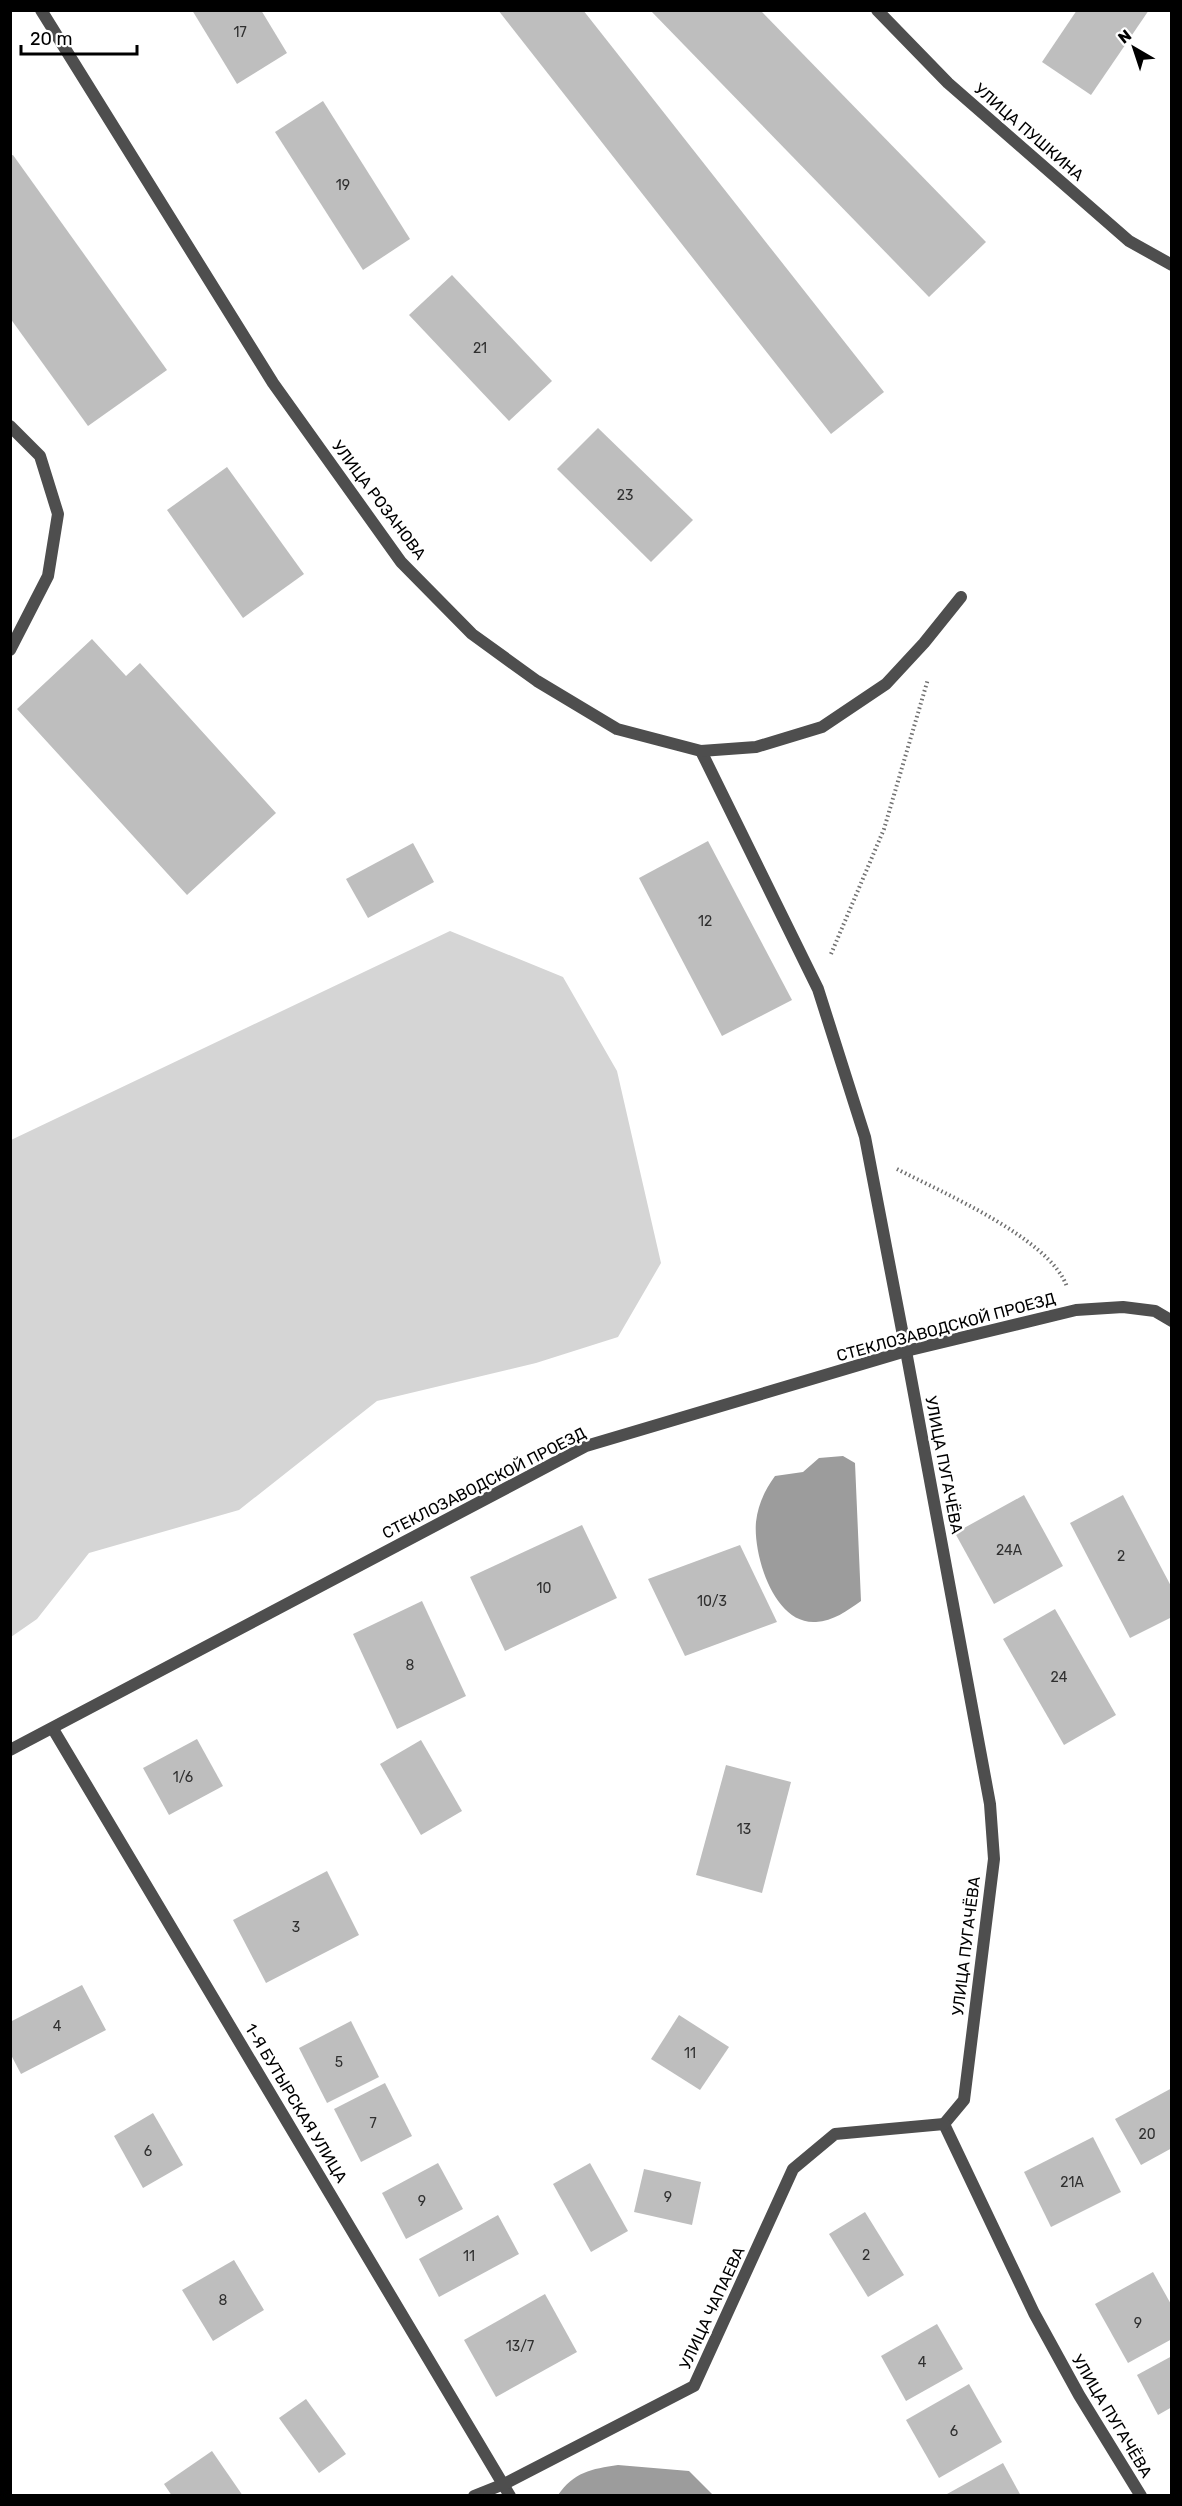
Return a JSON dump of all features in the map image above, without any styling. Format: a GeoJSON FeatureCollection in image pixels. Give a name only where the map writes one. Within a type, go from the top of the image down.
{"type":"FeatureCollection","features":[{"type":"Feature","properties":{"kind":"street","name":"УЛИЦА РОЗАНОВА"},"geometry":{"type":"LineString","coordinates":[[41,10],[273,383],[401,562],[472,634],[537,681],[617,729],[701,751],[756,747],[822,727],[886,684],[924,643],[961,597]]}},
{"type":"Feature","properties":{"kind":"street","name":"УЛИЦА ПУШКИНА"},"geometry":{"type":"LineString","coordinates":[[877,10],[948,83],[1120,233],[1172,265]]}},
{"type":"Feature","properties":{"kind":"street"},"geometry":{"type":"LineString","coordinates":[[10,426],[40,456],[58,514],[48,576],[10,650]]}},
{"type":"Feature","properties":{"kind":"street","name":"УЛИЦА ПУГАЧЁВА"},"geometry":{"type":"LineString","coordinates":[[701,751],[818,989],[865,1137],[990,1804],[994,1859],[964,2100],[944,2124],[1034,2313],[1079,2395],[1141,2496]]}},
{"type":"Feature","properties":{"kind":"street","name":"СТЕКЛОЗАВОДСКОЙ ПРОЕЗД"},"geometry":{"type":"LineString","coordinates":[[10,1750],[585,1446],[906,1351],[1076,1310],[1123,1307],[1155,1311],[1172,1321]]}},
{"type":"Feature","properties":{"kind":"street","name":"1-Я БУТЫРСКАЯ УЛИЦА"},"geometry":{"type":"LineString","coordinates":[[53,1729],[507,2490]]}},
{"type":"Feature","properties":{"kind":"street","name":"УЛИЦА ЧАПАЕВА"},"geometry":{"type":"LineString","coordinates":[[474,2496],[507,2490],[694,2386],[793,2169],[835,2134],[944,2124]]}},
{"type":"Feature","properties":{"kind":"path"},"geometry":{"type":"LineString","coordinates":[[818,989],[884,829],[930,671]]}},
{"type":"Feature","properties":{"kind":"path"},"geometry":{"type":"LineString","coordinates":[[865,1137],[887,1163],[1007,1227],[1038,1248],[1052,1260],[1064,1277],[1076,1310]]}},
{"type":"Feature","properties":{"kind":"shaded area"},"geometry":{"type":"Polygon","coordinates":[[[450,931],[563,977],[617,1071],[661,1263],[618,1337],[536,1363],[377,1401],[239,1510],[89,1553],[37,1619],[11,1637],[11,1140],[450,931]]]}},
{"type":"Feature","properties":{"kind":"shaded area"},"geometry":{"type":"Polygon","coordinates":[[[843,1456],[855,1463],[861,1601],[828,1620],[816,1622],[801,1620],[788,1612],[769,1586],[758,1552],[756,1522],[758,1509],[775,1476],[803,1472],[819,1458],[843,1456]]]}},
{"type":"Feature","properties":{"kind":"shaded area"},"geometry":{"type":"Polygon","coordinates":[[[618,2465],[689,2471],[713,2495],[558,2495],[577,2476],[599,2468],[618,2465]]]}},
{"type":"Feature","properties":{"kind":"building"},"geometry":{"type":"Polygon","coordinates":[[[192,10],[261,10],[287,53],[237,84],[192,10]]]}},
{"type":"Feature","properties":{"kind":"building"},"geometry":{"type":"Polygon","coordinates":[[[498,10],[583,10],[884,392],[831,434],[498,10]]]}},
{"type":"Feature","properties":{"kind":"building"},"geometry":{"type":"Polygon","coordinates":[[[650,10],[760,10],[986,242],[929,297],[650,10]]]}},
{"type":"Feature","properties":{"kind":"building"},"geometry":{"type":"Polygon","coordinates":[[[1077,10],[1149,10],[1091,95],[1042,62],[1077,10]]]}},
{"type":"Feature","properties":{"kind":"building"},"geometry":{"type":"Polygon","coordinates":[[[323,101],[410,239],[363,270],[275,132],[323,101]]]}},
{"type":"Feature","properties":{"kind":"building"},"geometry":{"type":"Polygon","coordinates":[[[13,155],[167,370],[88,426],[10,318],[10,156],[13,155]]]}},
{"type":"Feature","properties":{"kind":"building"},"geometry":{"type":"Polygon","coordinates":[[[452,275],[552,381],[509,421],[409,315],[452,275]]]}},
{"type":"Feature","properties":{"kind":"building"},"geometry":{"type":"Polygon","coordinates":[[[598,428],[693,520],[651,562],[557,469],[598,428]]]}},
{"type":"Feature","properties":{"kind":"building"},"geometry":{"type":"Polygon","coordinates":[[[227,467],[304,574],[243,618],[167,510],[227,467]]]}},
{"type":"Feature","properties":{"kind":"building"},"geometry":{"type":"Polygon","coordinates":[[[92,639],[126,676],[140,663],[276,813],[187,895],[17,709],[92,639]]]}},
{"type":"Feature","properties":{"kind":"building"},"geometry":{"type":"Polygon","coordinates":[[[708,841],[792,1000],[722,1036],[639,878],[708,841]]]}},
{"type":"Feature","properties":{"kind":"building"},"geometry":{"type":"Polygon","coordinates":[[[413,843],[434,882],[368,918],[346,879],[413,843]]]}},
{"type":"Feature","properties":{"kind":"building"},"geometry":{"type":"Polygon","coordinates":[[[1024,1495],[1063,1566],[994,1604],[955,1533],[1024,1495]]]}},
{"type":"Feature","properties":{"kind":"building"},"geometry":{"type":"Polygon","coordinates":[[[1123,1495],[1172,1588],[1172,1617],[1130,1638],[1070,1523],[1123,1495]]]}},
{"type":"Feature","properties":{"kind":"building"},"geometry":{"type":"Polygon","coordinates":[[[582,1525],[617,1598],[505,1651],[470,1577],[582,1525]]]}},
{"type":"Feature","properties":{"kind":"building"},"geometry":{"type":"Polygon","coordinates":[[[740,1545],[777,1622],[685,1656],[648,1579],[740,1545]]]}},
{"type":"Feature","properties":{"kind":"building"},"geometry":{"type":"Polygon","coordinates":[[[422,1601],[466,1696],[397,1729],[353,1634],[422,1601]]]}},
{"type":"Feature","properties":{"kind":"building"},"geometry":{"type":"Polygon","coordinates":[[[1055,1609],[1116,1715],[1064,1745],[1003,1639],[1055,1609]]]}},
{"type":"Feature","properties":{"kind":"building"},"geometry":{"type":"Polygon","coordinates":[[[197,1739],[223,1786],[169,1815],[143,1768],[197,1739]]]}},
{"type":"Feature","properties":{"kind":"building"},"geometry":{"type":"Polygon","coordinates":[[[421,1740],[462,1811],[421,1835],[380,1764],[421,1740]]]}},
{"type":"Feature","properties":{"kind":"building"},"geometry":{"type":"Polygon","coordinates":[[[726,1765],[791,1782],[762,1893],[696,1875],[726,1765]]]}},
{"type":"Feature","properties":{"kind":"building"},"geometry":{"type":"Polygon","coordinates":[[[327,1871],[359,1935],[266,1983],[233,1920],[327,1871]]]}},
{"type":"Feature","properties":{"kind":"building"},"geometry":{"type":"Polygon","coordinates":[[[82,1985],[106,2030],[21,2074],[10,2053],[10,2022],[82,1985]]]}},
{"type":"Feature","properties":{"kind":"building"},"geometry":{"type":"Polygon","coordinates":[[[679,2015],[729,2047],[700,2090],[651,2059],[679,2015]]]}},
{"type":"Feature","properties":{"kind":"building"},"geometry":{"type":"Polygon","coordinates":[[[351,2021],[379,2077],[327,2103],[299,2048],[351,2021]]]}},
{"type":"Feature","properties":{"kind":"building"},"geometry":{"type":"Polygon","coordinates":[[[385,2083],[412,2136],[361,2162],[334,2109],[385,2083]]]}},
{"type":"Feature","properties":{"kind":"building"},"geometry":{"type":"Polygon","coordinates":[[[1172,2088],[1172,2148],[1141,2165],[1115,2119],[1172,2088]]]}},
{"type":"Feature","properties":{"kind":"building"},"geometry":{"type":"Polygon","coordinates":[[[153,2113],[183,2165],[143,2188],[114,2136],[153,2113]]]}},
{"type":"Feature","properties":{"kind":"building"},"geometry":{"type":"Polygon","coordinates":[[[1093,2137],[1121,2192],[1051,2227],[1024,2172],[1093,2137]]]}},
{"type":"Feature","properties":{"kind":"building"},"geometry":{"type":"Polygon","coordinates":[[[438,2163],[463,2209],[406,2239],[382,2193],[438,2163]]]}},
{"type":"Feature","properties":{"kind":"building"},"geometry":{"type":"Polygon","coordinates":[[[590,2163],[628,2231],[591,2252],[553,2184],[590,2163]]]}},
{"type":"Feature","properties":{"kind":"building"},"geometry":{"type":"Polygon","coordinates":[[[644,2169],[701,2182],[692,2225],[634,2212],[644,2169]]]}},
{"type":"Feature","properties":{"kind":"building"},"geometry":{"type":"Polygon","coordinates":[[[865,2212],[904,2275],[868,2297],[829,2234],[865,2212]]]}},
{"type":"Feature","properties":{"kind":"building"},"geometry":{"type":"Polygon","coordinates":[[[498,2215],[519,2254],[439,2297],[419,2259],[498,2215]]]}},
{"type":"Feature","properties":{"kind":"building"},"geometry":{"type":"Polygon","coordinates":[[[234,2260],[264,2310],[213,2341],[182,2290],[234,2260]]]}},
{"type":"Feature","properties":{"kind":"building"},"geometry":{"type":"Polygon","coordinates":[[[1153,2272],[1172,2306],[1172,2339],[1128,2363],[1095,2304],[1153,2272]]]}},
{"type":"Feature","properties":{"kind":"building"},"geometry":{"type":"Polygon","coordinates":[[[545,2294],[577,2352],[496,2397],[464,2340],[545,2294]]]}},
{"type":"Feature","properties":{"kind":"building"},"geometry":{"type":"Polygon","coordinates":[[[937,2324],[963,2369],[906,2401],[881,2356],[937,2324]]]}},
{"type":"Feature","properties":{"kind":"building"},"geometry":{"type":"Polygon","coordinates":[[[1172,2356],[1172,2407],[1158,2415],[1137,2375],[1172,2356]]]}},
{"type":"Feature","properties":{"kind":"building"},"geometry":{"type":"Polygon","coordinates":[[[969,2384],[1002,2442],[939,2478],[906,2420],[969,2384]]]}},
{"type":"Feature","properties":{"kind":"building"},"geometry":{"type":"Polygon","coordinates":[[[306,2399],[346,2454],[319,2473],[279,2418],[306,2399]]]}},
{"type":"Feature","properties":{"kind":"building"},"geometry":{"type":"Polygon","coordinates":[[[212,2451],[243,2496],[172,2496],[164,2484],[212,2451]]]}},
{"type":"Feature","properties":{"kind":"building"},"geometry":{"type":"Polygon","coordinates":[[[1003,2463],[1021,2496],[948,2496],[947,2494],[1003,2463]]]}}]}
